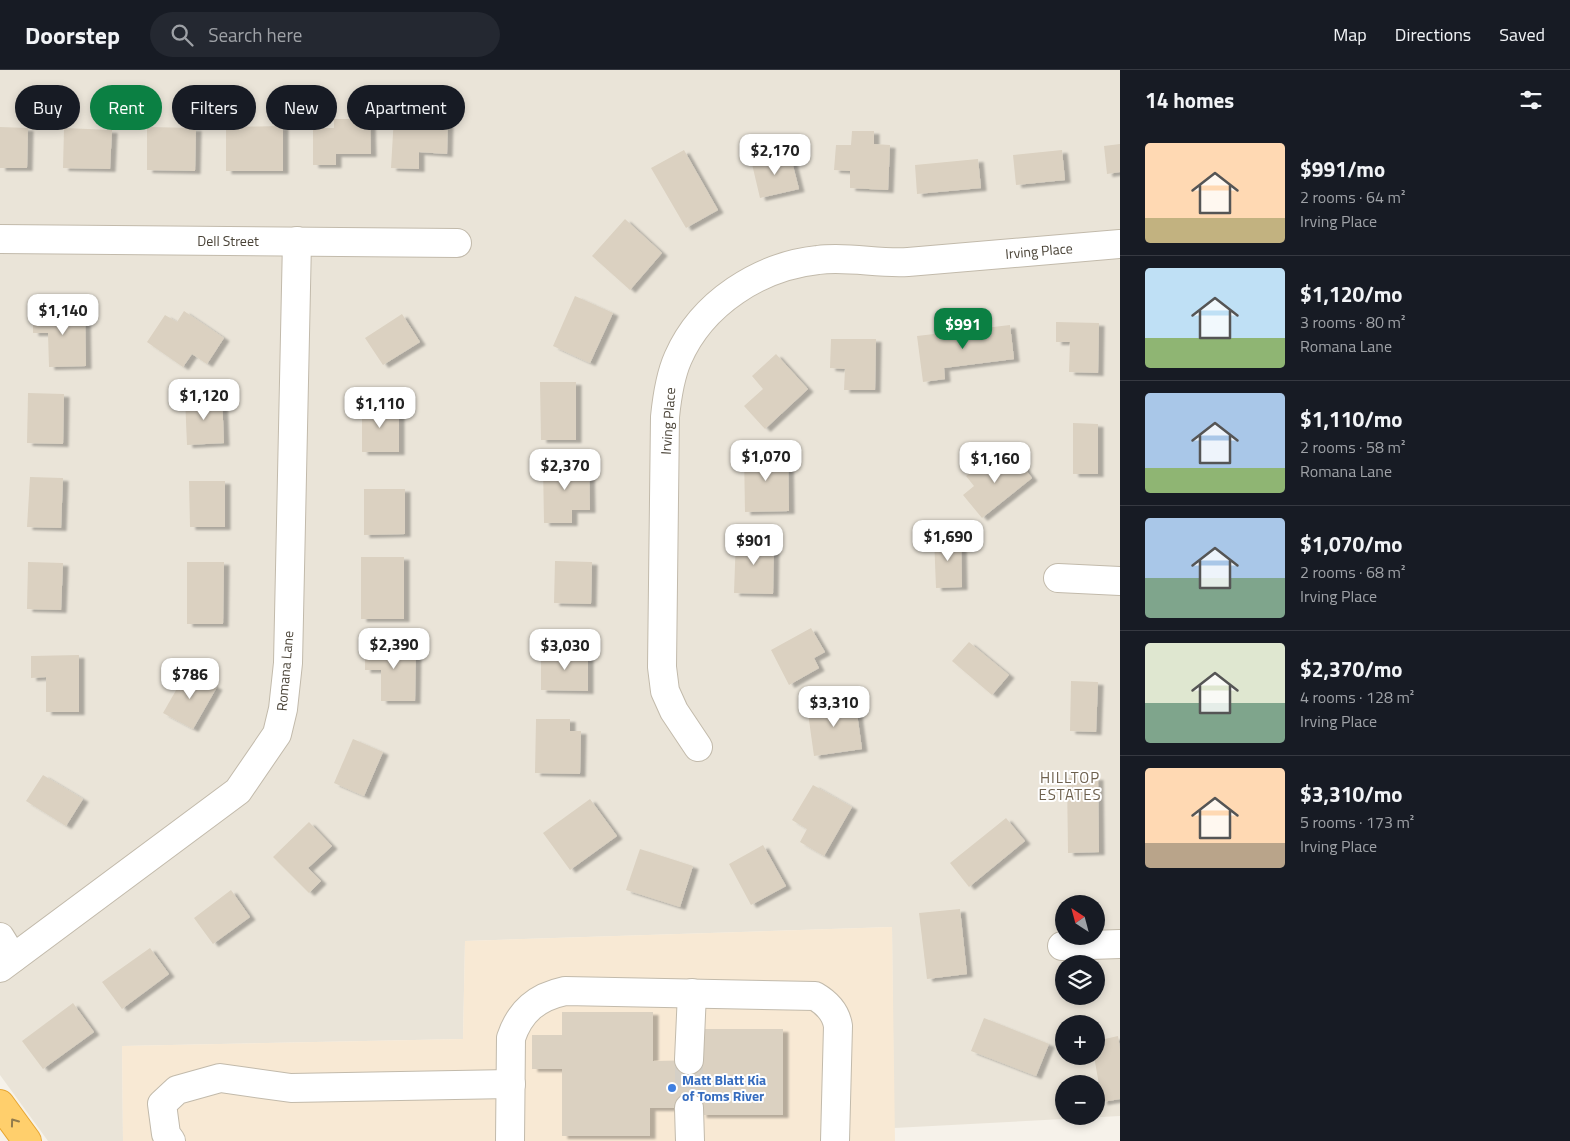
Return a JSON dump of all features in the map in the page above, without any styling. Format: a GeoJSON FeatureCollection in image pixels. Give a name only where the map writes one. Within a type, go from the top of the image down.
{"type":"FeatureCollection","features":[{"type":"Feature","properties":{"kind":"highway"},"geometry":{"type":"LineString","coordinates":[[0,1104],[27,1141]]}},
{"type":"Feature","properties":{"kind":"street","name":"Dell Street"},"geometry":{"type":"LineString","coordinates":[[0,239],[457,243]]}},
{"type":"Feature","properties":{"kind":"street","name":"Romana Lane"},"geometry":{"type":"LineString","coordinates":[[4,954],[238,791],[277,734],[283,709],[288,663],[298,241]]}},
{"type":"Feature","properties":{"kind":"street","name":"Irving Place"},"geometry":{"type":"LineString","coordinates":[[698,747],[674,711],[665,691],[661,644],[665,416],[671,378],[677,359],[686,340],[699,324],[714,307],[752,280],[772,270],[796,262],[820,259],[904,262],[1120,244]]}},
{"type":"Feature","properties":{"kind":"street"},"geometry":{"type":"LineString","coordinates":[[1058,578],[1120,581]]}},
{"type":"Feature","properties":{"kind":"street"},"geometry":{"type":"LineString","coordinates":[[1062,946],[1120,944]]}},
{"type":"Feature","properties":{"kind":"street"},"geometry":{"type":"LineString","coordinates":[[510,1141],[511,1038],[515,1025],[538,1000],[551,994],[565,991],[816,996],[827,1004],[837,1017],[835,1141]]}},
{"type":"Feature","properties":{"kind":"street"},"geometry":{"type":"LineString","coordinates":[[688,1060],[692,994]]}},
{"type":"Feature","properties":{"kind":"street"},"geometry":{"type":"LineString","coordinates":[[171,1141],[166,1134],[162,1104],[177,1090],[220,1078],[291,1088],[511,1084]]}},
{"type":"Feature","properties":{"kind":"street"},"geometry":{"type":"LineString","coordinates":[[689,1108],[690,1141]]}},
{"type":"Feature","properties":{"kind":"shaded area"},"geometry":{"type":"Polygon","coordinates":[[[0,70],[1120,70],[1120,1116],[1105,1117],[1105,1075],[1055,1075],[1055,1119],[894,1128],[892,927],[465,941],[463,1039],[122,1046],[123,1141],[48,1141],[0,1075],[0,70]]]}},
{"type":"Feature","properties":{"kind":"shaded area"},"geometry":{"type":"Polygon","coordinates":[[[892,927],[895,1141],[123,1141],[122,1046],[463,1039],[465,941],[892,927]]]}},
{"type":"Feature","properties":{"kind":"building"},"geometry":{"type":"Polygon","coordinates":[[[337,119],[347,119],[347,130],[370,130],[371,154],[336,154],[336,165],[313,165],[313,130],[337,130],[337,119]]]}},
{"type":"Feature","properties":{"kind":"building"},"geometry":{"type":"Polygon","coordinates":[[[256,126],[266,126],[266,130],[283,130],[283,171],[226,171],[226,130],[256,130],[256,126]]]}},
{"type":"Feature","properties":{"kind":"building"},"geometry":{"type":"Polygon","coordinates":[[[0,127],[28,130],[27,168],[0,168],[0,127]]]}},
{"type":"Feature","properties":{"kind":"building"},"geometry":{"type":"Polygon","coordinates":[[[162,127],[172,128],[172,130],[196,130],[195,171],[147,170],[147,130],[162,130],[162,127]]]}},
{"type":"Feature","properties":{"kind":"building"},"geometry":{"type":"Polygon","coordinates":[[[64,130],[112,130],[110,169],[63,168],[64,130]]]}},
{"type":"Feature","properties":{"kind":"building"},"geometry":{"type":"Polygon","coordinates":[[[393,130],[448,130],[447,154],[419,152],[419,169],[391,168],[393,130]]]}},
{"type":"Feature","properties":{"kind":"building"},"geometry":{"type":"Polygon","coordinates":[[[852,131],[874,131],[874,144],[890,145],[888,190],[850,188],[850,171],[834,170],[836,145],[851,145],[852,131]]]}},
{"type":"Feature","properties":{"kind":"building"},"geometry":{"type":"Polygon","coordinates":[[[1120,144],[1120,172],[1107,174],[1104,146],[1120,144]]]}},
{"type":"Feature","properties":{"kind":"building"},"geometry":{"type":"Polygon","coordinates":[[[684,150],[718,210],[686,228],[651,168],[684,150]]]}},
{"type":"Feature","properties":{"kind":"building"},"geometry":{"type":"Polygon","coordinates":[[[1062,150],[1065,180],[1016,185],[1013,155],[1062,150]]]}},
{"type":"Feature","properties":{"kind":"building"},"geometry":{"type":"Polygon","coordinates":[[[790,154],[799,189],[760,198],[752,164],[790,154]]]}},
{"type":"Feature","properties":{"kind":"building"},"geometry":{"type":"Polygon","coordinates":[[[978,159],[981,188],[917,194],[915,165],[978,159]]]}},
{"type":"Feature","properties":{"kind":"building"},"geometry":{"type":"Polygon","coordinates":[[[625,219],[662,253],[630,290],[592,256],[625,219]]]}},
{"type":"Feature","properties":{"kind":"building"},"geometry":{"type":"Polygon","coordinates":[[[575,296],[613,313],[590,363],[553,346],[575,296]]]}},
{"type":"Feature","properties":{"kind":"building"},"geometry":{"type":"Polygon","coordinates":[[[85,310],[86,366],[49,367],[48,333],[33,333],[33,311],[85,310]]]}},
{"type":"Feature","properties":{"kind":"building"},"geometry":{"type":"Polygon","coordinates":[[[184,311],[224,338],[207,364],[192,354],[183,367],[147,342],[165,315],[177,322],[184,311]]]}},
{"type":"Feature","properties":{"kind":"building"},"geometry":{"type":"Polygon","coordinates":[[[402,314],[420,342],[383,365],[365,338],[402,314]]]}},
{"type":"Feature","properties":{"kind":"building"},"geometry":{"type":"Polygon","coordinates":[[[1056,322],[1099,323],[1098,373],[1069,372],[1070,342],[1056,342],[1056,322]]]}},
{"type":"Feature","properties":{"kind":"building"},"geometry":{"type":"Polygon","coordinates":[[[1010,325],[1014,359],[944,368],[945,379],[923,382],[917,336],[1010,325]]]}},
{"type":"Feature","properties":{"kind":"building"},"geometry":{"type":"Polygon","coordinates":[[[831,339],[876,339],[875,390],[844,390],[845,369],[830,368],[831,339]]]}},
{"type":"Feature","properties":{"kind":"building"},"geometry":{"type":"Polygon","coordinates":[[[776,354],[808,389],[765,429],[744,406],[763,389],[752,376],[776,354]]]}},
{"type":"Feature","properties":{"kind":"building"},"geometry":{"type":"Polygon","coordinates":[[[540,382],[576,382],[576,440],[541,440],[540,382]]]}},
{"type":"Feature","properties":{"kind":"building"},"geometry":{"type":"Polygon","coordinates":[[[28,393],[64,394],[63,444],[27,443],[28,393]]]}},
{"type":"Feature","properties":{"kind":"building"},"geometry":{"type":"Polygon","coordinates":[[[222,396],[224,443],[187,445],[185,398],[222,396]]]}},
{"type":"Feature","properties":{"kind":"building"},"geometry":{"type":"Polygon","coordinates":[[[362,406],[399,406],[399,452],[362,452],[362,406]]]}},
{"type":"Feature","properties":{"kind":"building"},"geometry":{"type":"Polygon","coordinates":[[[1073,423],[1098,424],[1098,474],[1073,474],[1073,423]]]}},
{"type":"Feature","properties":{"kind":"building"},"geometry":{"type":"Polygon","coordinates":[[[788,451],[789,511],[745,512],[744,452],[788,451]]]}},
{"type":"Feature","properties":{"kind":"building"},"geometry":{"type":"Polygon","coordinates":[[[992,456],[1001,467],[1015,456],[1032,478],[982,518],[963,495],[974,486],[966,476],[992,456]]]}},
{"type":"Feature","properties":{"kind":"building"},"geometry":{"type":"Polygon","coordinates":[[[589,463],[590,510],[572,510],[572,523],[544,523],[543,464],[589,463]]]}},
{"type":"Feature","properties":{"kind":"building"},"geometry":{"type":"Polygon","coordinates":[[[30,477],[63,478],[61,528],[27,527],[30,477]]]}},
{"type":"Feature","properties":{"kind":"building"},"geometry":{"type":"Polygon","coordinates":[[[189,481],[225,481],[225,527],[190,527],[189,481]]]}},
{"type":"Feature","properties":{"kind":"building"},"geometry":{"type":"Polygon","coordinates":[[[364,489],[405,489],[405,534],[364,535],[364,489]]]}},
{"type":"Feature","properties":{"kind":"building"},"geometry":{"type":"Polygon","coordinates":[[[961,536],[962,587],[936,588],[934,537],[961,536]]]}},
{"type":"Feature","properties":{"kind":"building"},"geometry":{"type":"Polygon","coordinates":[[[736,537],[774,538],[773,594],[734,593],[736,537]]]}},
{"type":"Feature","properties":{"kind":"building"},"geometry":{"type":"Polygon","coordinates":[[[361,557],[404,557],[404,619],[361,619],[361,557]]]}},
{"type":"Feature","properties":{"kind":"building"},"geometry":{"type":"Polygon","coordinates":[[[555,561],[592,562],[591,604],[554,603],[555,561]]]}},
{"type":"Feature","properties":{"kind":"building"},"geometry":{"type":"Polygon","coordinates":[[[28,562],[63,563],[61,610],[27,609],[28,562]]]}},
{"type":"Feature","properties":{"kind":"building"},"geometry":{"type":"Polygon","coordinates":[[[187,562],[224,562],[223,624],[187,624],[187,562]]]}},
{"type":"Feature","properties":{"kind":"building"},"geometry":{"type":"Polygon","coordinates":[[[811,628],[825,652],[814,658],[819,668],[789,685],[771,650],[811,628]]]}},
{"type":"Feature","properties":{"kind":"building"},"geometry":{"type":"Polygon","coordinates":[[[969,642],[1009,675],[992,695],[952,661],[969,642]]]}},
{"type":"Feature","properties":{"kind":"building"},"geometry":{"type":"Polygon","coordinates":[[[365,644],[416,645],[415,701],[381,701],[381,670],[365,670],[365,644]]]}},
{"type":"Feature","properties":{"kind":"building"},"geometry":{"type":"Polygon","coordinates":[[[541,651],[588,651],[588,691],[541,690],[541,651]]]}},
{"type":"Feature","properties":{"kind":"building"},"geometry":{"type":"Polygon","coordinates":[[[79,655],[79,712],[46,712],[46,677],[31,678],[31,656],[79,655]]]}},
{"type":"Feature","properties":{"kind":"building"},"geometry":{"type":"Polygon","coordinates":[[[187,671],[217,687],[193,729],[163,713],[187,671]]]}},
{"type":"Feature","properties":{"kind":"building"},"geometry":{"type":"Polygon","coordinates":[[[1071,681],[1098,682],[1096,732],[1070,731],[1071,681]]]}},
{"type":"Feature","properties":{"kind":"building"},"geometry":{"type":"Polygon","coordinates":[[[855,699],[862,749],[814,756],[807,706],[855,699]]]}},
{"type":"Feature","properties":{"kind":"building"},"geometry":{"type":"Polygon","coordinates":[[[536,719],[570,719],[570,731],[581,731],[580,774],[535,773],[536,719]]]}},
{"type":"Feature","properties":{"kind":"building"},"geometry":{"type":"Polygon","coordinates":[[[353,739],[383,752],[364,796],[334,783],[353,739]]]}},
{"type":"Feature","properties":{"kind":"building"},"geometry":{"type":"Polygon","coordinates":[[[43,775],[83,799],[66,826],[26,801],[43,775]]]}},
{"type":"Feature","properties":{"kind":"building"},"geometry":{"type":"Polygon","coordinates":[[[1098,777],[1099,852],[1068,853],[1067,778],[1098,777]]]}},
{"type":"Feature","properties":{"kind":"building"},"geometry":{"type":"Polygon","coordinates":[[[813,785],[852,807],[824,856],[800,842],[807,829],[792,820],[813,785]]]}},
{"type":"Feature","properties":{"kind":"building"},"geometry":{"type":"Polygon","coordinates":[[[590,799],[617,836],[570,870],[543,833],[590,799]]]}},
{"type":"Feature","properties":{"kind":"building"},"geometry":{"type":"Polygon","coordinates":[[[1006,818],[1025,841],[969,887],[950,863],[1006,818]]]}},
{"type":"Feature","properties":{"kind":"building"},"geometry":{"type":"Polygon","coordinates":[[[309,822],[332,846],[308,868],[321,881],[309,893],[273,857],[309,822]]]}},
{"type":"Feature","properties":{"kind":"building"},"geometry":{"type":"Polygon","coordinates":[[[763,845],[786,886],[751,905],[729,864],[763,845]]]}},
{"type":"Feature","properties":{"kind":"building"},"geometry":{"type":"Polygon","coordinates":[[[640,849],[693,866],[680,907],[626,890],[640,849]]]}},
{"type":"Feature","properties":{"kind":"building"},"geometry":{"type":"Polygon","coordinates":[[[231,890],[250,917],[213,944],[194,918],[231,890]]]}},
{"type":"Feature","properties":{"kind":"building"},"geometry":{"type":"Polygon","coordinates":[[[960,909],[967,974],[927,979],[919,913],[960,909]]]}},
{"type":"Feature","properties":{"kind":"building"},"geometry":{"type":"Polygon","coordinates":[[[150,948],[169,974],[122,1009],[102,982],[150,948]]]}},
{"type":"Feature","properties":{"kind":"building"},"geometry":{"type":"Polygon","coordinates":[[[73,1003],[94,1032],[43,1069],[22,1041],[73,1003]]]}},
{"type":"Feature","properties":{"kind":"building","name":"Matt Blatt Kia of Toms River"},"geometry":{"type":"Polygon","coordinates":[[[562,1012],[653,1012],[653,1061],[701,1060],[701,1029],[783,1029],[783,1115],[701,1115],[701,1108],[650,1108],[650,1136],[562,1136],[562,1069],[532,1069],[532,1035],[562,1035],[562,1012]]]}},
{"type":"Feature","properties":{"kind":"building"},"geometry":{"type":"Polygon","coordinates":[[[984,1018],[1049,1044],[1036,1076],[971,1051],[984,1018]]]}},
{"type":"Feature","properties":{"kind":"building"},"geometry":{"type":"Polygon","coordinates":[[[1118,1036],[1120,1049],[1120,1099],[1105,1102],[1105,1075],[1097,1075],[1096,1065],[1105,1065],[1105,1039],[1118,1036]]]}},
{"type":"Feature","properties":{"kind":"tunnel"},"geometry":{"type":"LineString","coordinates":[[689,1060],[689,1108]]}},
{"type":"Feature","properties":{"kind":"place","name":"Matt Blatt Kia of Toms River"},"geometry":{"type":"Point","coordinates":[672,1088]}},
{"type":"Feature","properties":{"kind":"district","name":"HILLTOP ESTATES"},"geometry":{"type":"Point","coordinates":[1070,786]}}]}
